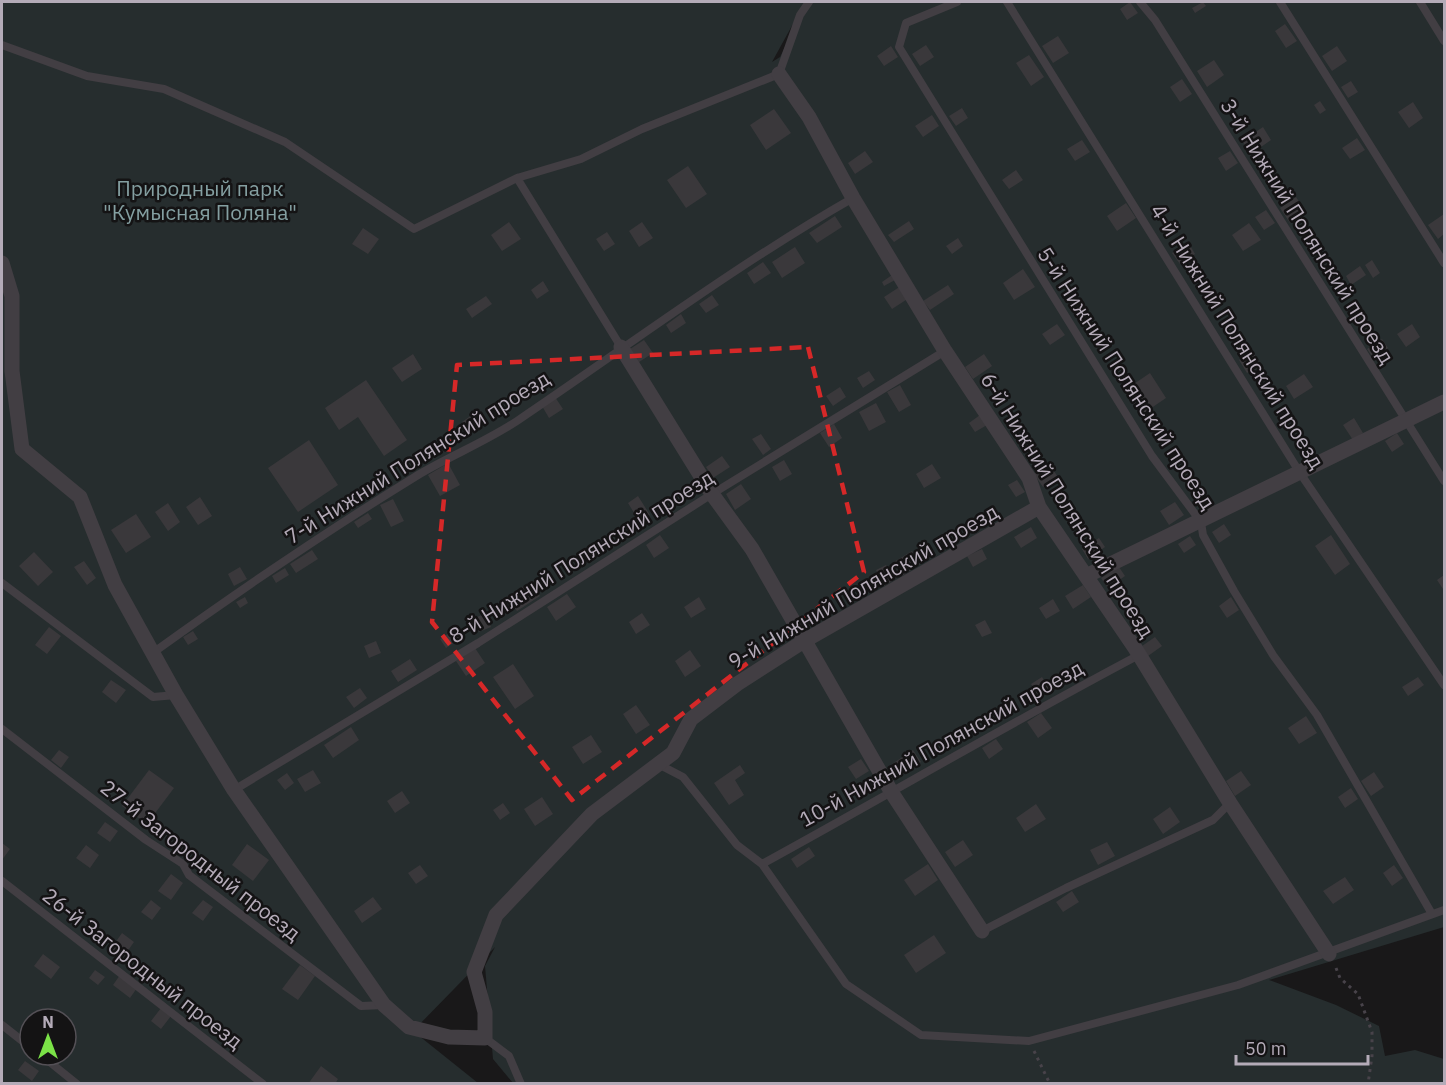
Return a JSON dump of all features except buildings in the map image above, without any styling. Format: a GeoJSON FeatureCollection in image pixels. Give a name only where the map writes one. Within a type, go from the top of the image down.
{"type":"FeatureCollection","features":[{"type":"Feature","properties":{"kind":"street","name":"6-й Нижний Полянский проезд"},"geometry":{"type":"LineString","coordinates":[[779,74],[809,117],[853,198],[945,351],[1029,478],[1040,507],[1139,655],[1230,803],[1329,954]]}},
{"type":"Feature","properties":{"kind":"street"},"geometry":{"type":"LineString","coordinates":[[2,263],[12,296],[12,371],[22,449],[81,496],[115,585],[176,694],[234,790],[384,1005],[409,1027],[449,1037],[485,1038]]}},
{"type":"Feature","properties":{"kind":"street"},"geometry":{"type":"LineString","coordinates":[[621,347],[712,495],[752,549],[892,793],[982,930]]}},
{"type":"Feature","properties":{"kind":"street"},"geometry":{"type":"LineString","coordinates":[[1086,576],[1444,402]]}},
{"type":"Feature","properties":{"kind":"street","name":"9-й Нижний Полянский проезд"},"geometry":{"type":"LineString","coordinates":[[485,1038],[485,1012],[474,972],[496,915],[592,814],[672,753],[691,718],[736,684],[804,641],[1040,507]]}},
{"type":"Feature","properties":{"kind":"lane"},"geometry":{"type":"LineString","coordinates":[[2,45],[87,76],[164,89],[285,142],[414,229],[517,178],[581,159],[642,129],[779,74],[800,15],[809,2]]}},
{"type":"Feature","properties":{"kind":"lane","name":"5-й Нижний Полянский проезд"},"geometry":{"type":"LineString","coordinates":[[957,2],[906,23],[899,47],[1146,446],[1201,522],[1203,535],[1234,591],[1273,655],[1317,715],[1432,914]]}},
{"type":"Feature","properties":{"kind":"lane","name":"4-й Нижний Полянский проезд"},"geometry":{"type":"LineString","coordinates":[[1007,2],[1300,473],[1444,685]]}},
{"type":"Feature","properties":{"kind":"lane","name":"3-й Нижний Полянский проезд"},"geometry":{"type":"LineString","coordinates":[[1140,2],[1155,20],[1444,481]]}},
{"type":"Feature","properties":{"kind":"lane"},"geometry":{"type":"LineString","coordinates":[[1280,2],[1444,263]]}},
{"type":"Feature","properties":{"kind":"lane"},"geometry":{"type":"LineString","coordinates":[[1420,2],[1444,40]]}},
{"type":"Feature","properties":{"kind":"lane"},"geometry":{"type":"LineString","coordinates":[[517,178],[621,347]]}},
{"type":"Feature","properties":{"kind":"lane","name":"7-й Нижний Полянский проезд"},"geometry":{"type":"LineString","coordinates":[[154,652],[240,589],[419,474],[515,422],[621,347],[807,225],[853,198]]}},
{"type":"Feature","properties":{"kind":"lane","name":"8-й Нижний Полянский проезд"},"geometry":{"type":"LineString","coordinates":[[234,790],[507,626],[712,495],[945,351]]}},
{"type":"Feature","properties":{"kind":"lane"},"geometry":{"type":"LineString","coordinates":[[2,584],[153,697],[176,694]]}},
{"type":"Feature","properties":{"kind":"lane","name":"10-й Нижний Полянский проезд"},"geometry":{"type":"LineString","coordinates":[[762,864],[892,793],[970,745],[1139,655]]}},
{"type":"Feature","properties":{"kind":"lane","name":"27-й Загородный проезд"},"geometry":{"type":"LineString","coordinates":[[2,729],[146,840],[183,864],[189,875],[361,1006],[384,1005]]}},
{"type":"Feature","properties":{"kind":"lane"},"geometry":{"type":"LineString","coordinates":[[657,764],[683,777],[737,845],[762,864],[846,984],[921,1035],[1029,1041],[1238,985],[1329,954],[1444,910]]}},
{"type":"Feature","properties":{"kind":"lane"},"geometry":{"type":"LineString","coordinates":[[982,930],[1066,888],[1214,820],[1230,803]]}},
{"type":"Feature","properties":{"kind":"lane","name":"26-й Загородный проезд"},"geometry":{"type":"LineString","coordinates":[[2,881],[263,1083]]}},
{"type":"Feature","properties":{"kind":"lane"},"geometry":{"type":"LineString","coordinates":[[2,1025],[18,1038]]}},
{"type":"Feature","properties":{"kind":"lane"},"geometry":{"type":"LineString","coordinates":[[485,1038],[508,1056],[520,1083]]}},
{"type":"Feature","properties":{"kind":"lane"},"geometry":{"type":"LineString","coordinates":[[56,1067],[77,1083]]}},
{"type":"Feature","properties":{"kind":"path"},"geometry":{"type":"LineString","coordinates":[[1329,954],[1340,978],[1358,994],[1372,1032],[1372,1056],[1368,1083]]}},
{"type":"Feature","properties":{"kind":"path"},"geometry":{"type":"LineString","coordinates":[[1029,1041],[1050,1083]]}},
{"type":"Feature","properties":{"kind":"highlighted area"},"geometry":{"type":"Polygon","coordinates":[[[808,347],[864,572],[572,800],[432,622],[457,365],[808,347]]]}},
{"type":"Feature","properties":{"kind":"green space","name":"Природный парк \"Кумысная Поляна\""},"geometry":{"type":"Polygon","coordinates":[[[2,2],[805,2],[772,62],[780,57],[807,2],[1444,2],[1444,927],[1269,980],[1336,1005],[1379,1026],[1385,1056],[1415,1050],[1444,1059],[1444,1083],[513,1083],[493,1059],[485,966],[495,947],[413,1031],[478,1083],[2,1084],[2,2]]]}}]}
